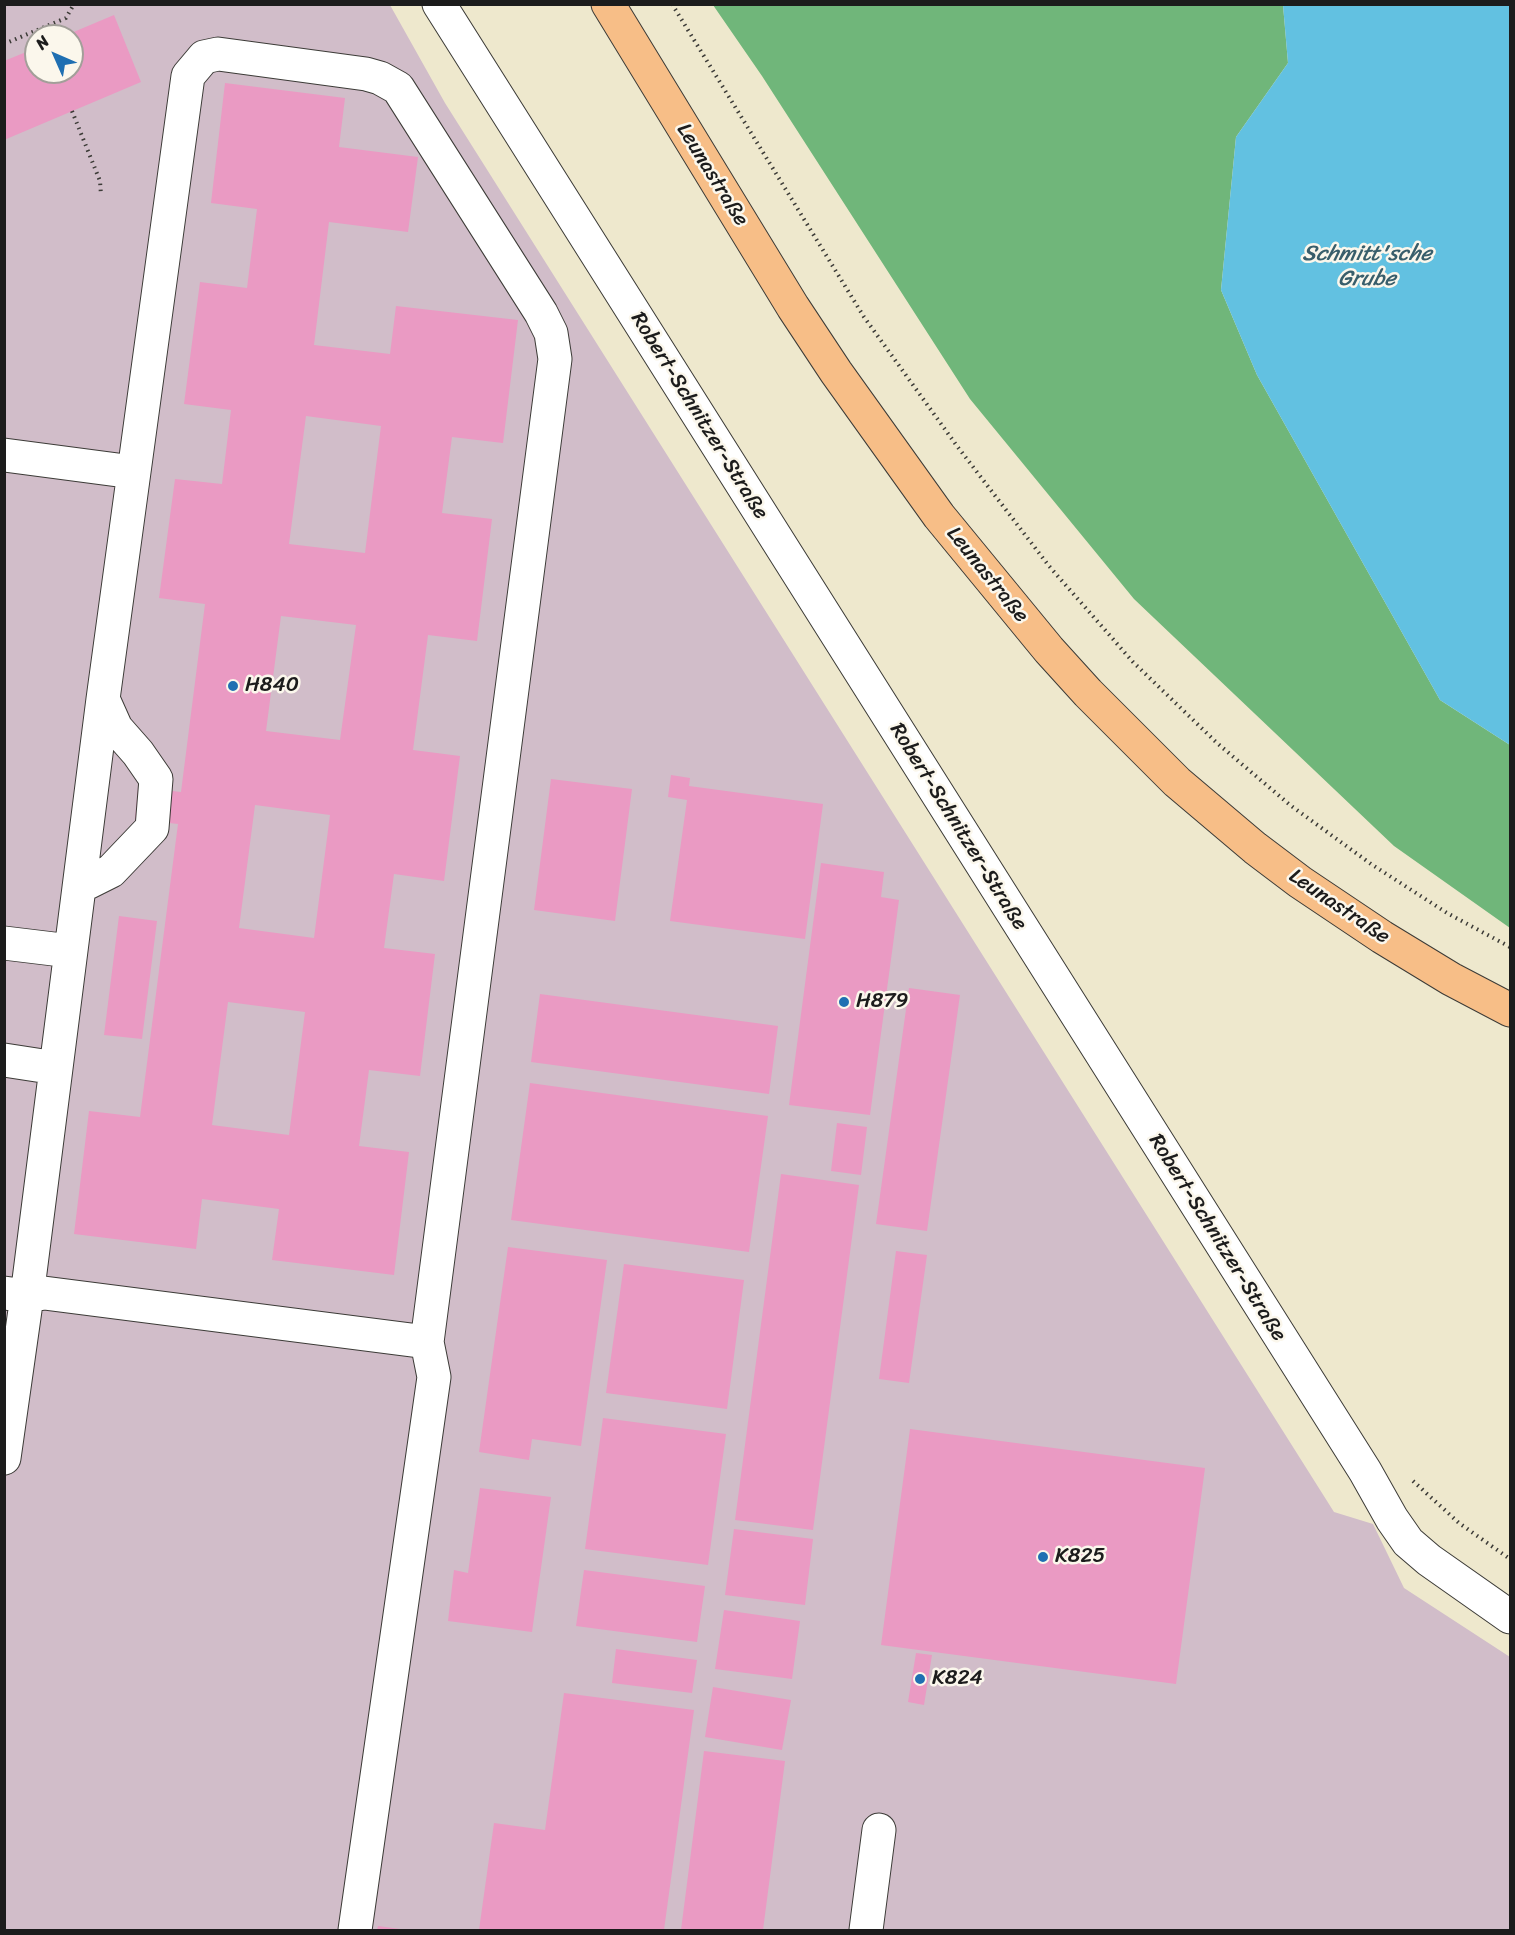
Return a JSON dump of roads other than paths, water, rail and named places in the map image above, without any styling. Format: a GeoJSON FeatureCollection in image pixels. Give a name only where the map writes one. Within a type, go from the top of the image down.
{"type":"FeatureCollection","features":[{"type":"Feature","properties":{"kind":"main road","name":"Leunastraße"},"geometry":{"type":"LineString","coordinates":[[608,4],[793,307],[836,372],[939,516],[1049,651],[1177,782],[1255,848],[1382,937],[1451,979],[1510,1010]]}},
{"type":"Feature","properties":{"kind":"street","name":"Robert-Schnitzer-Straße"},"geometry":{"type":"LineString","coordinates":[[439,4],[1365,1471],[1392,1519],[1408,1542],[1510,1617]]}},
{"type":"Feature","properties":{"kind":"street"},"geometry":{"type":"LineString","coordinates":[[4,1458],[16,1294],[56,1068],[133,472],[188,76],[204,57],[218,54],[366,74],[380,78],[398,88],[541,313],[551,333],[555,359],[427,1342],[434,1377],[355,1930]]}},
{"type":"Feature","properties":{"kind":"street"},"geometry":{"type":"LineString","coordinates":[[4,455],[133,472]]}},
{"type":"Feature","properties":{"kind":"street"},"geometry":{"type":"LineString","coordinates":[[79,887],[111,871],[152,828],[156,779],[138,753],[116,728],[103,699]]}},
{"type":"Feature","properties":{"kind":"street"},"geometry":{"type":"LineString","coordinates":[[4,943],[70,951]]}},
{"type":"Feature","properties":{"kind":"street"},"geometry":{"type":"LineString","coordinates":[[4,1060],[56,1068]]}},
{"type":"Feature","properties":{"kind":"street"},"geometry":{"type":"LineString","coordinates":[[16,1294],[44,1293],[427,1342]]}},
{"type":"Feature","properties":{"kind":"street"},"geometry":{"type":"LineString","coordinates":[[866,1930],[879,1830]]}},
{"type":"Feature","properties":{"kind":"water","name":"Schmitt'sche Grube"},"geometry":{"type":"Polygon","coordinates":[[[1283,5],[1510,5],[1510,745],[1440,700],[1257,375],[1221,290],[1236,137],[1288,63],[1283,5]]]}},
{"type":"Feature","properties":{"kind":"place","name":"H840"},"geometry":{"type":"Point","coordinates":[233,686]}},
{"type":"Feature","properties":{"kind":"place","name":"H879"},"geometry":{"type":"Point","coordinates":[844,1002]}},
{"type":"Feature","properties":{"kind":"place","name":"K825"},"geometry":{"type":"Point","coordinates":[1043,1557]}},
{"type":"Feature","properties":{"kind":"place","name":"K824"},"geometry":{"type":"Point","coordinates":[920,1679]}}]}
